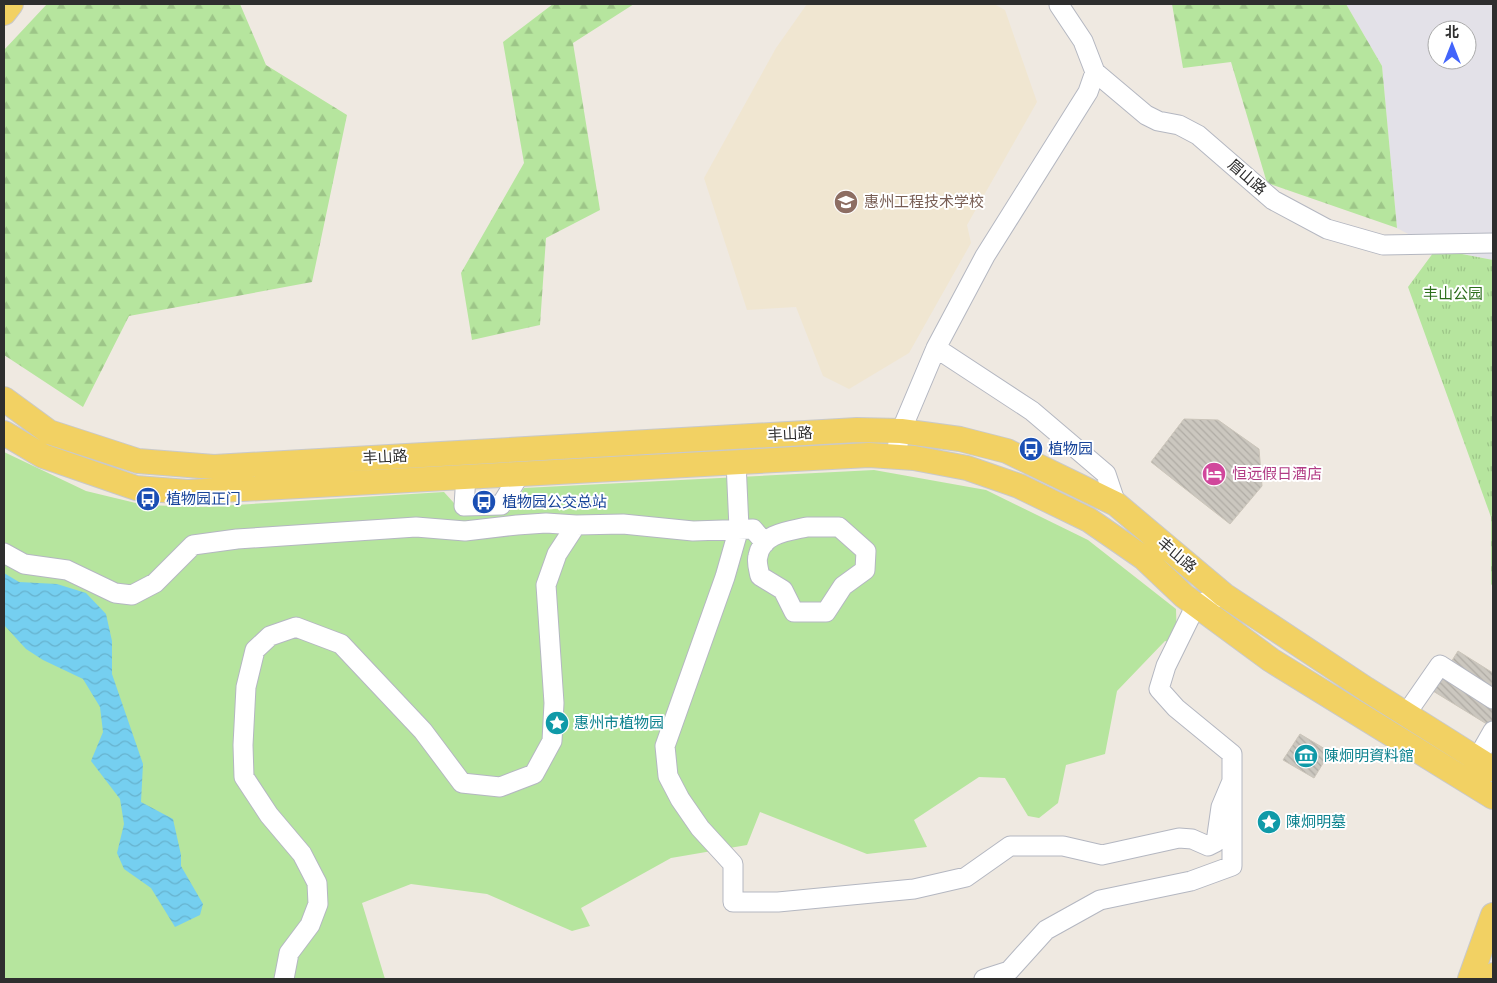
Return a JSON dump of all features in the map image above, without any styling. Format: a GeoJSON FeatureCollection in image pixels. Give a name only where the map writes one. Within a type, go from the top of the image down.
{"type":"FeatureCollection","features":[{"type":"Feature","properties":{"kind":"main road"},"geometry":{"type":"LineString","coordinates":[[4,13],[12,4]]}},
{"type":"Feature","properties":{"kind":"main road","name":"丰山路"},"geometry":{"type":"LineString","coordinates":[[4,399],[49,432],[138,460],[214,467],[857,430],[902,431],[960,439],[1007,451],[1116,504],[1224,595],[1406,714],[1487,764]]}},
{"type":"Feature","properties":{"kind":"main road","name":"丰山路"},"geometry":{"type":"LineString","coordinates":[[4,434],[43,456],[136,488],[188,492],[869,455],[914,458],[967,468],[1019,486],[1089,520],[1144,558],[1184,596],[1271,660],[1492,798]]}},
{"type":"Feature","properties":{"kind":"main road"},"geometry":{"type":"LineString","coordinates":[[466,476],[490,451]]}},
{"type":"Feature","properties":{"kind":"main road"},"geometry":{"type":"LineString","coordinates":[[1470,979],[1493,915]]}},
{"type":"Feature","properties":{"kind":"main road"},"geometry":{"type":"LineString","coordinates":[[1492,979],[1493,975]]}},
{"type":"Feature","properties":{"kind":"street","name":"眉山路"},"geometry":{"type":"LineString","coordinates":[[1059,5],[1083,41],[1095,72],[1146,115],[1158,121],[1179,125],[1198,135],[1273,200],[1327,229],[1383,245],[1493,243]]}},
{"type":"Feature","properties":{"kind":"street"},"geometry":{"type":"LineString","coordinates":[[896,457],[902,431],[936,348],[985,256],[1088,92],[1095,72]]}},
{"type":"Feature","properties":{"kind":"street"},"geometry":{"type":"LineString","coordinates":[[936,348],[1032,411],[1106,474],[1116,504]]}},
{"type":"Feature","properties":{"kind":"street"},"geometry":{"type":"LineString","coordinates":[[736,462],[739,528],[725,577],[665,746],[668,776],[680,799],[700,828],[733,864],[733,902],[778,902],[922,887],[966,877],[1010,846],[1063,846],[1102,855],[1179,838],[1192,839],[1208,846],[1216,842],[1221,807],[1232,781]]}},
{"type":"Feature","properties":{"kind":"street"},"geometry":{"type":"LineString","coordinates":[[4,553],[24,564],[67,570],[115,594],[132,595],[155,583],[193,545],[237,539],[416,527],[465,531],[517,525],[576,526],[623,524],[694,531],[753,529],[765,543]]}},
{"type":"Feature","properties":{"kind":"street"},"geometry":{"type":"LineString","coordinates":[[284,979],[289,953],[310,925],[318,904],[317,883],[302,854],[269,815],[244,777],[243,745],[246,687],[255,650],[270,636],[296,627],[340,644],[423,731],[462,783],[500,786],[534,774],[552,741],[554,703],[546,585],[557,554],[576,526]]}},
{"type":"Feature","properties":{"kind":"street"},"geometry":{"type":"LineString","coordinates":[[808,528],[838,528],[866,551],[864,570],[843,586],[826,612],[794,612],[783,590],[760,576],[758,556],[765,543],[779,532],[808,528]]}},
{"type":"Feature","properties":{"kind":"street"},"geometry":{"type":"LineString","coordinates":[[984,979],[1009,970],[1046,930],[1100,900],[1191,882],[1232,866],[1232,754],[1176,708],[1159,689],[1166,666],[1196,605],[1224,595]]}},
{"type":"Feature","properties":{"kind":"street"},"geometry":{"type":"LineString","coordinates":[[1406,714],[1440,664],[1493,699]]}},
{"type":"Feature","properties":{"kind":"street"},"geometry":{"type":"LineString","coordinates":[[1487,764],[1493,732]]}},
{"type":"Feature","properties":{"kind":"shaded area","name":"惠州工程技术学校"},"geometry":{"type":"Polygon","coordinates":[[[807,4],[994,4],[1005,10],[1037,102],[967,225],[971,243],[909,353],[849,389],[823,376],[796,307],[747,310],[704,178],[776,48],[807,4]]]}},
{"type":"Feature","properties":{"kind":"shaded area"},"geometry":{"type":"Polygon","coordinates":[[[1346,4],[1493,4],[1493,260],[1436,249],[1397,228],[1382,66],[1346,4]]]}},
{"type":"Feature","properties":{"kind":"green space"},"geometry":{"type":"Polygon","coordinates":[[[47,4],[240,4],[266,65],[347,115],[312,282],[129,316],[83,407],[4,355],[4,50],[47,4]]]}},
{"type":"Feature","properties":{"kind":"green space"},"geometry":{"type":"Polygon","coordinates":[[[553,4],[634,4],[573,43],[600,210],[546,238],[540,325],[472,340],[461,273],[524,163],[503,42],[553,4]]]}},
{"type":"Feature","properties":{"kind":"green space"},"geometry":{"type":"Polygon","coordinates":[[[1172,4],[1346,4],[1382,66],[1397,228],[1267,183],[1231,62],[1183,68],[1172,4]]]}},
{"type":"Feature","properties":{"kind":"green space","name":"丰山公园"},"geometry":{"type":"Polygon","coordinates":[[[1436,249],[1493,260],[1493,587],[1491,584],[1491,517],[1408,287],[1436,249]]]}},
{"type":"Feature","properties":{"kind":"green space","name":"惠州市植物园"},"geometry":{"type":"Polygon","coordinates":[[[4,452],[86,491],[144,505],[203,507],[444,492],[463,513],[509,512],[524,488],[874,470],[986,490],[1088,540],[1176,609],[1177,644],[1165,641],[1117,691],[1105,754],[1066,765],[1058,803],[1039,818],[1028,816],[1005,778],[979,777],[914,820],[927,847],[867,854],[760,812],[747,845],[671,858],[581,908],[590,926],[572,931],[487,894],[411,884],[362,903],[385,979],[4,979],[4,452]]]}},
{"type":"Feature","properties":{"kind":"water"},"geometry":{"type":"Polygon","coordinates":[[[4,573],[19,582],[57,584],[86,593],[106,614],[112,641],[112,674],[143,764],[141,802],[173,819],[181,855],[181,866],[203,904],[200,915],[175,927],[151,888],[124,869],[117,853],[124,824],[120,799],[91,761],[103,732],[100,707],[83,679],[43,660],[26,649],[4,625],[4,573]]]}},
{"type":"Feature","properties":{"kind":"building","name":"恒远假日酒店"},"geometry":{"type":"Polygon","coordinates":[[[1184,419],[1218,420],[1259,449],[1262,486],[1230,524],[1151,462],[1184,419]]]}},
{"type":"Feature","properties":{"kind":"building"},"geometry":{"type":"Polygon","coordinates":[[[1458,651],[1493,673],[1493,720],[1490,726],[1433,691],[1458,651]]]}},
{"type":"Feature","properties":{"kind":"building","name":"陳炯明資料館"},"geometry":{"type":"Polygon","coordinates":[[[1300,734],[1330,752],[1314,778],[1283,760],[1300,734]]]}},
{"type":"Feature","properties":{"kind":"place","name":"惠州工程技术学校"},"geometry":{"type":"Point","coordinates":[846,202]}},
{"type":"Feature","properties":{"kind":"place","name":"植物园"},"geometry":{"type":"Point","coordinates":[1031,449]}},
{"type":"Feature","properties":{"kind":"place","name":"恒远假日酒店"},"geometry":{"type":"Point","coordinates":[1214,474]}},
{"type":"Feature","properties":{"kind":"place","name":"植物园正门"},"geometry":{"type":"Point","coordinates":[148,499]}},
{"type":"Feature","properties":{"kind":"place","name":"植物园公交总站"},"geometry":{"type":"Point","coordinates":[484,502]}},
{"type":"Feature","properties":{"kind":"place","name":"惠州市植物园"},"geometry":{"type":"Point","coordinates":[557,723]}},
{"type":"Feature","properties":{"kind":"place","name":"陳炯明資料館"},"geometry":{"type":"Point","coordinates":[1306,756]}},
{"type":"Feature","properties":{"kind":"place","name":"陳炯明墓"},"geometry":{"type":"Point","coordinates":[1269,822]}}]}
